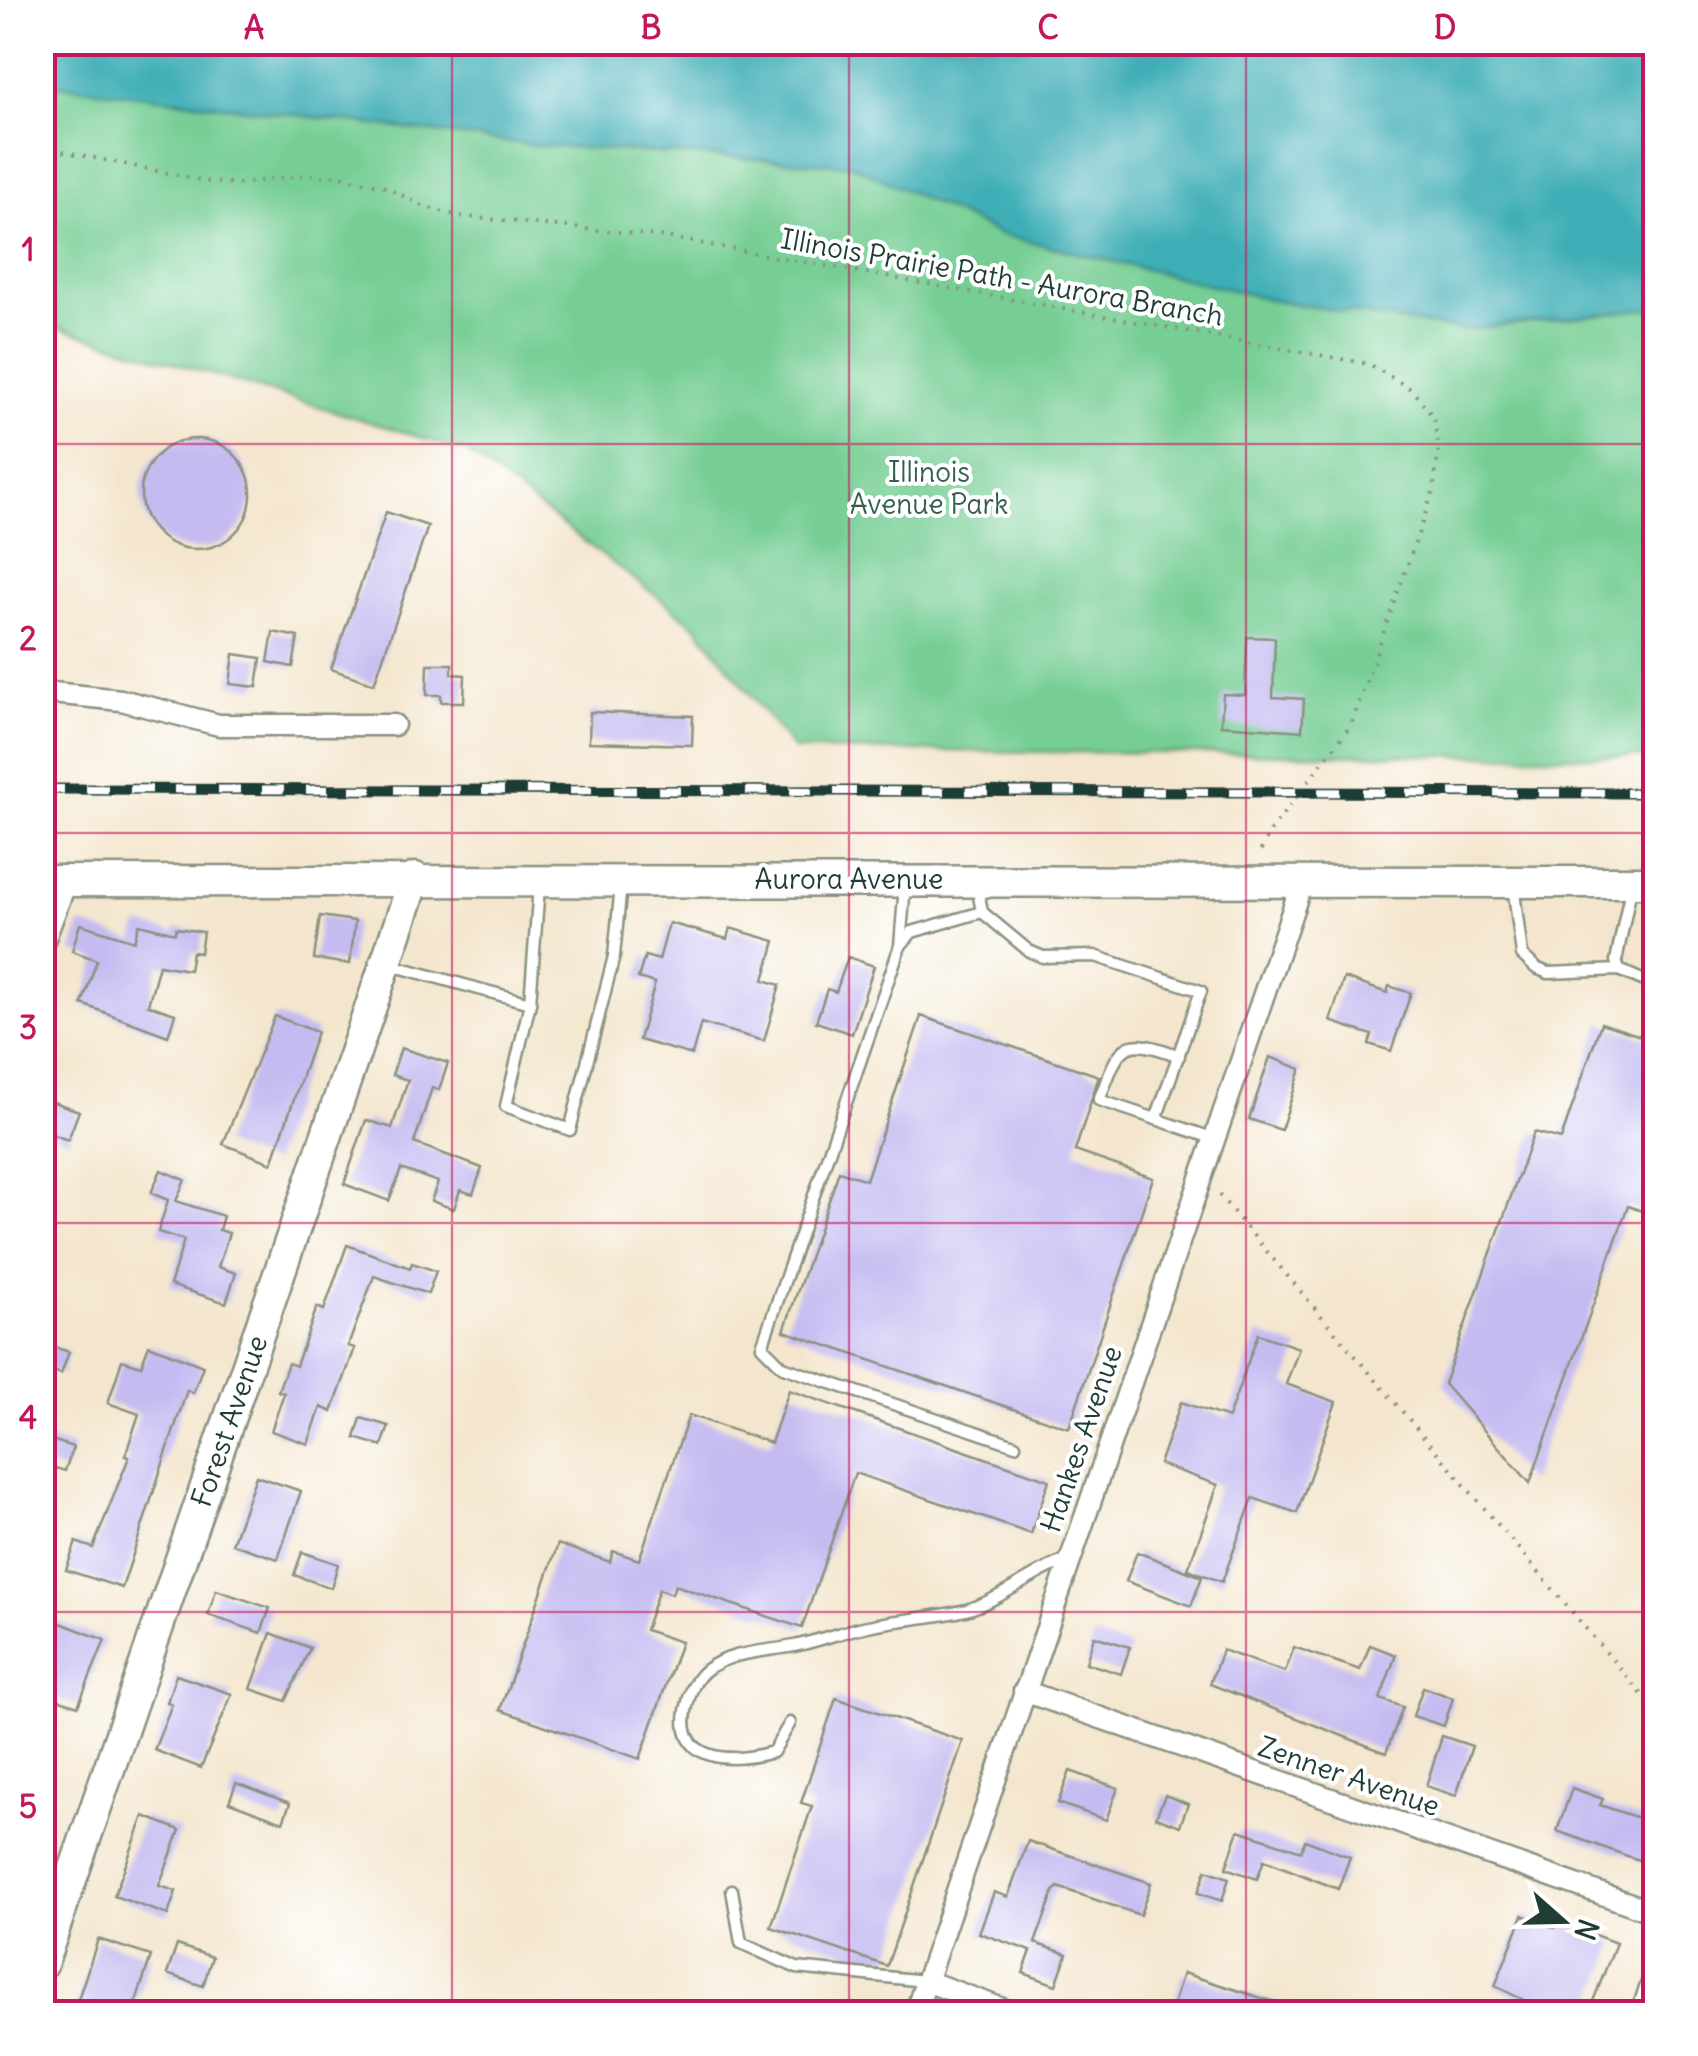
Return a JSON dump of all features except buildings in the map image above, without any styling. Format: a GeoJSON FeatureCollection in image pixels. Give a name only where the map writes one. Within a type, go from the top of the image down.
{"type":"FeatureCollection","features":[{"type":"Feature","properties":{"kind":"main road","name":"Forest Avenue"},"geometry":{"type":"LineString","coordinates":[[42,1964],[415,878]]}},
{"type":"Feature","properties":{"kind":"main road","name":"Aurora Avenue"},"geometry":{"type":"LineString","coordinates":[[54,881],[976,878],[1302,883],[1644,882]]}},
{"type":"Feature","properties":{"kind":"street"},"geometry":{"type":"LineString","coordinates":[[42,692],[121,700],[219,725],[394,725]]}},
{"type":"Feature","properties":{"kind":"street"},"geometry":{"type":"LineString","coordinates":[[42,946],[54,881]]}},
{"type":"Feature","properties":{"kind":"street","name":"Hankes Avenue"},"geometry":{"type":"LineString","coordinates":[[915,2014],[1302,883]]}},
{"type":"Feature","properties":{"kind":"street","name":"Zenner Avenue"},"geometry":{"type":"LineString","coordinates":[[1024,1691],[1656,1913]]}},
{"type":"Feature","properties":{"kind":"street"},"geometry":{"type":"LineString","coordinates":[[1641,2014],[1656,1972]]}},
{"type":"Feature","properties":{"kind":"street"},"geometry":{"type":"LineString","coordinates":[[926,1982],[1016,2014]]}},
{"type":"Feature","properties":{"kind":"lane"},"geometry":{"type":"LineString","coordinates":[[976,878],[982,912],[1029,952],[1043,957],[1095,956],[1201,992],[1156,1119]]}},
{"type":"Feature","properties":{"kind":"lane"},"geometry":{"type":"LineString","coordinates":[[540,879],[530,1002],[506,1106],[570,1130],[614,956],[622,879]]}},
{"type":"Feature","properties":{"kind":"lane"},"geometry":{"type":"LineString","coordinates":[[905,879],[900,946],[762,1346],[784,1367],[1015,1445]]}},
{"type":"Feature","properties":{"kind":"lane"},"geometry":{"type":"LineString","coordinates":[[1513,882],[1522,955],[1536,968],[1548,973],[1618,970],[1656,986]]}},
{"type":"Feature","properties":{"kind":"lane"},"geometry":{"type":"LineString","coordinates":[[1618,970],[1616,962],[1644,882]]}},
{"type":"Feature","properties":{"kind":"lane"},"geometry":{"type":"LineString","coordinates":[[900,946],[912,932],[982,912]]}},
{"type":"Feature","properties":{"kind":"lane"},"geometry":{"type":"LineString","coordinates":[[385,964],[530,1002]]}},
{"type":"Feature","properties":{"kind":"lane"},"geometry":{"type":"LineString","coordinates":[[1179,1056],[1146,1043],[1127,1045],[1117,1054],[1099,1100],[1212,1138]]}},
{"type":"Feature","properties":{"kind":"lane"},"geometry":{"type":"LineString","coordinates":[[790,1723],[773,1752],[724,1760],[702,1752],[687,1737],[684,1716],[693,1685],[707,1669],[740,1655],[795,1646],[868,1626],[968,1609],[1036,1571],[1069,1559]]}},
{"type":"Feature","properties":{"kind":"lane"},"geometry":{"type":"LineString","coordinates":[[732,1890],[741,1943],[797,1968],[926,1982]]}},
{"type":"Feature","properties":{"kind":"path","name":"Illinois Prairie Path - Aurora Branch"},"geometry":{"type":"LineString","coordinates":[[42,147],[210,182],[240,184],[302,175],[340,176],[383,186],[423,206],[458,216],[666,237],[1350,360],[1383,372],[1410,389],[1434,418],[1439,448],[1432,492],[1351,725],[1271,830],[1250,882]]}},
{"type":"Feature","properties":{"kind":"path"},"geometry":{"type":"LineString","coordinates":[[1200,1172],[1656,1710]]}},
{"type":"Feature","properties":{"kind":"green space","name":"Illinois Avenue Park"},"geometry":{"type":"Polygon","coordinates":[[[43,83],[533,145],[852,165],[999,234],[1277,301],[1460,330],[1655,308],[1655,757],[794,750],[696,626],[465,451],[43,323],[43,83]]]}},
{"type":"Feature","properties":{"kind":"water"},"geometry":{"type":"Polygon","coordinates":[[[43,42],[1655,43],[1655,308],[1460,330],[1277,301],[999,234],[852,165],[533,145],[43,83],[43,42]]]}},
{"type":"Feature","properties":{"kind":"railway"},"geometry":{"type":"LineString","coordinates":[[42,789],[1656,793]]}}]}
